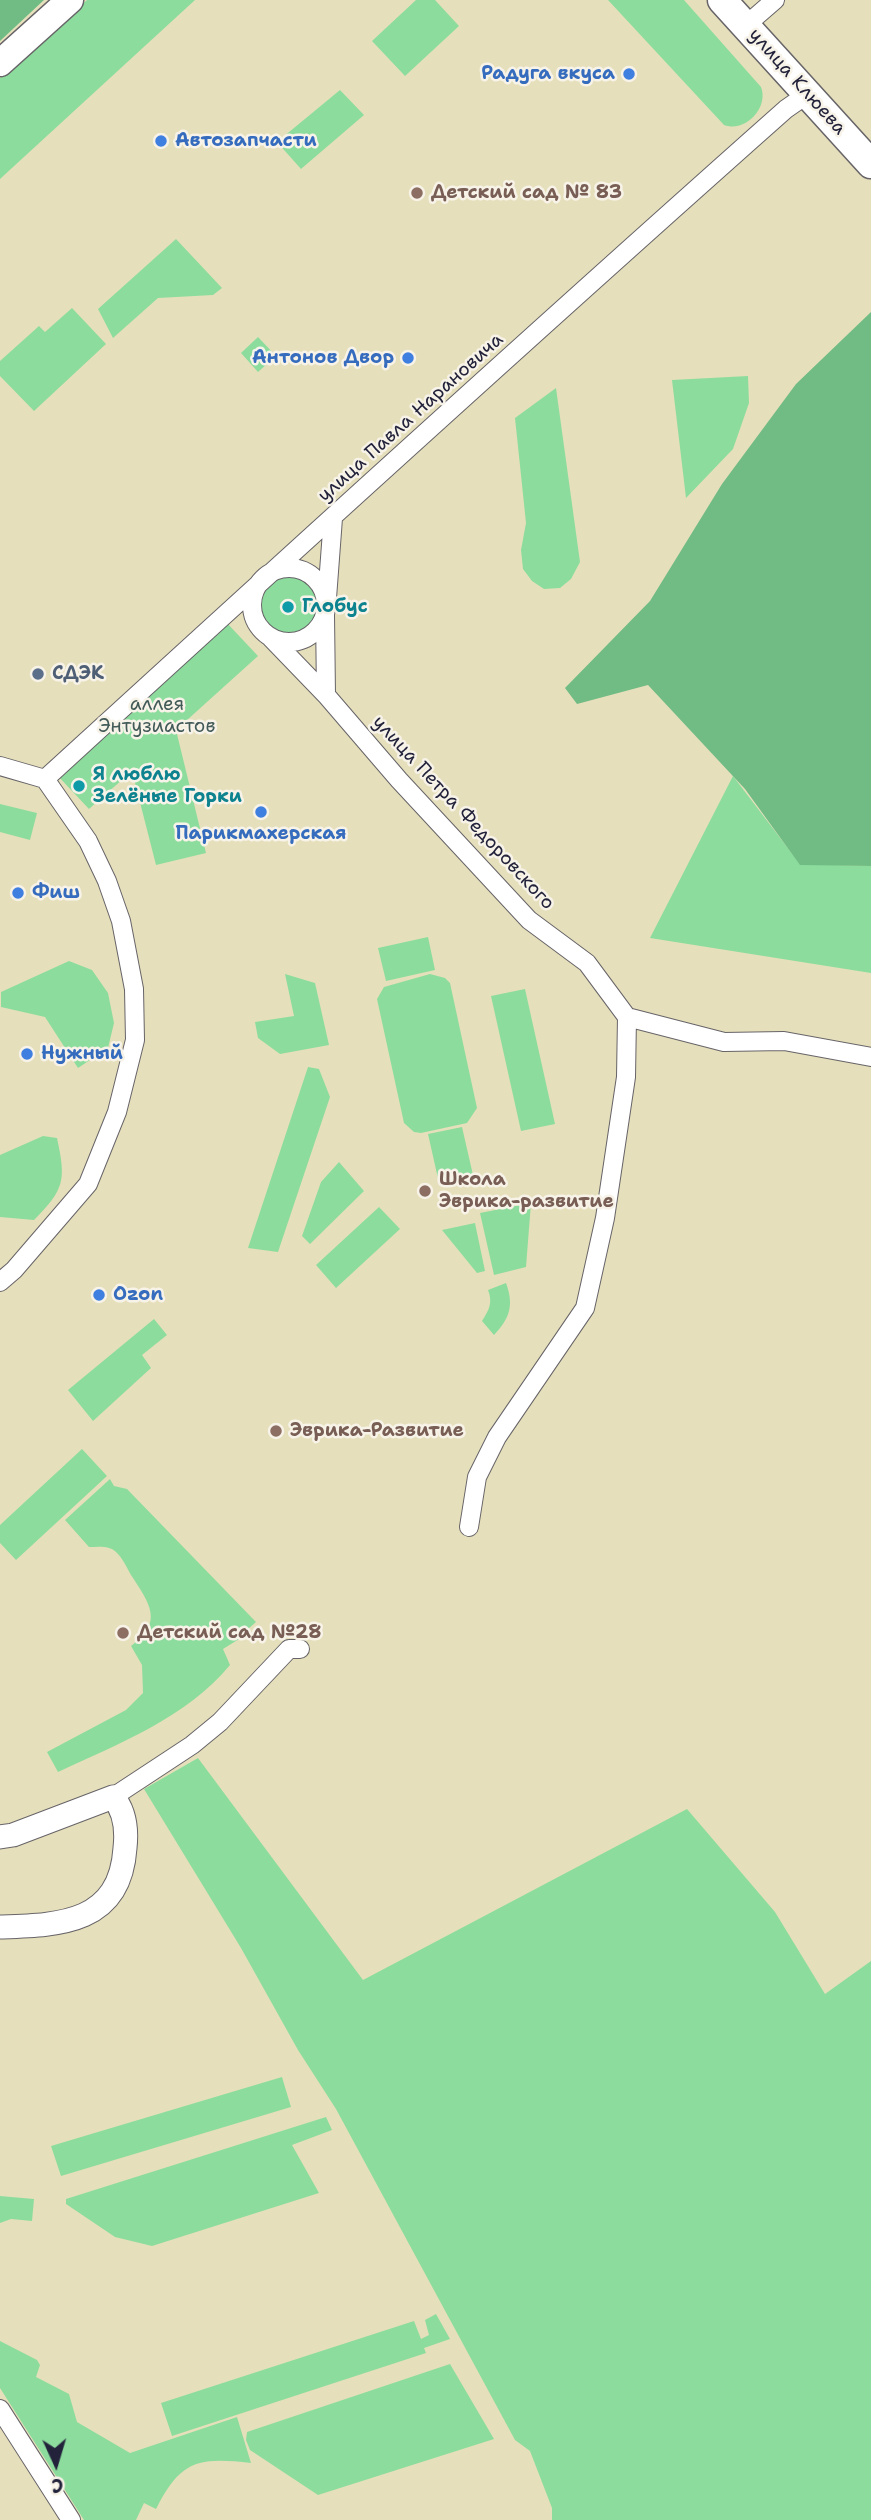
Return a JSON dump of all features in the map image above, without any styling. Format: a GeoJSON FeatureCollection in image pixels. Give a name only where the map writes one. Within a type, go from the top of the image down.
{"type":"FeatureCollection","features":[{"type":"Feature","properties":{"kind":"main road"},"geometry":{"type":"LineString","coordinates":[[0,64],[70,0]]}},
{"type":"Feature","properties":{"kind":"main road","name":"улица Клюева"},"geometry":{"type":"LineString","coordinates":[[722,0],[871,164]]}},
{"type":"Feature","properties":{"kind":"street"},"geometry":{"type":"LineString","coordinates":[[745,26],[775,0]]}},
{"type":"Feature","properties":{"kind":"street","name":"улица Павла Нарановича"},"geometry":{"type":"LineString","coordinates":[[45,779],[263,578],[333,518],[713,173],[808,93]]}},
{"type":"Feature","properties":{"kind":"street"},"geometry":{"type":"LineString","coordinates":[[326,695],[326,608],[333,518]]}},
{"type":"Feature","properties":{"kind":"street"},"geometry":{"type":"LineString","coordinates":[[240,600],[258,626],[271,638],[287,642],[304,639],[317,629],[326,608],[319,583],[302,570],[282,568],[263,578],[254,592],[254,618]]}},
{"type":"Feature","properties":{"kind":"street","name":"улица Петра Федоровского"},"geometry":{"type":"LineString","coordinates":[[271,638],[326,695],[529,920],[587,963],[627,1017]]}},
{"type":"Feature","properties":{"kind":"street"},"geometry":{"type":"LineString","coordinates":[[0,766],[45,779],[88,841],[107,881],[121,921],[134,989],[135,1040],[117,1112],[88,1184],[14,1270],[0,1282]]}},
{"type":"Feature","properties":{"kind":"street"},"geometry":{"type":"LineString","coordinates":[[469,1527],[477,1477],[497,1437],[585,1308],[605,1218],[626,1077],[627,1017],[724,1042],[784,1041],[871,1056]]}},
{"type":"Feature","properties":{"kind":"street"},"geometry":{"type":"LineString","coordinates":[[0,1837],[13,1835],[113,1797],[192,1745],[220,1722],[289,1648],[300,1649]]}},
{"type":"Feature","properties":{"kind":"street"},"geometry":{"type":"LineString","coordinates":[[0,1927],[64,1923],[88,1914],[106,1900],[122,1871],[125,1850],[124,1818],[120,1805],[113,1797]]}},
{"type":"Feature","properties":{"kind":"street"},"geometry":{"type":"LineString","coordinates":[[0,2409],[71,2520]]}},
{"type":"Feature","properties":{"kind":"green space"},"geometry":{"type":"Polygon","coordinates":[[[0,0],[44,0],[0,41],[0,0]]]}},
{"type":"Feature","properties":{"kind":"green space"},"geometry":{"type":"Polygon","coordinates":[[[87,0],[195,0],[0,179],[0,78],[87,0]]]}},
{"type":"Feature","properties":{"kind":"green space"},"geometry":{"type":"Polygon","coordinates":[[[416,0],[435,0],[459,26],[405,76],[372,41],[416,0]]]}},
{"type":"Feature","properties":{"kind":"green space"},"geometry":{"type":"Polygon","coordinates":[[[608,0],[684,0],[761,87],[763,95],[759,110],[740,125],[724,125],[608,0]]]}},
{"type":"Feature","properties":{"kind":"green space"},"geometry":{"type":"Polygon","coordinates":[[[340,90],[364,115],[301,169],[277,142],[340,90]]]}},
{"type":"Feature","properties":{"kind":"green space"},"geometry":{"type":"Polygon","coordinates":[[[176,239],[222,288],[213,295],[158,298],[113,338],[98,309],[176,239]]]}},
{"type":"Feature","properties":{"kind":"green space"},"geometry":{"type":"Polygon","coordinates":[[[72,308],[106,344],[34,411],[0,376],[0,361],[39,326],[45,332],[72,308]]]}},
{"type":"Feature","properties":{"kind":"green space"},"geometry":{"type":"Polygon","coordinates":[[[871,312],[871,866],[800,865],[745,789],[648,685],[577,704],[565,688],[650,601],[722,484],[796,384],[871,312]]]}},
{"type":"Feature","properties":{"kind":"green space"},"geometry":{"type":"Polygon","coordinates":[[[258,337],[276,356],[258,372],[241,353],[258,337]]]}},
{"type":"Feature","properties":{"kind":"green space"},"geometry":{"type":"Polygon","coordinates":[[[748,376],[749,403],[733,449],[686,498],[672,380],[748,376]]]}},
{"type":"Feature","properties":{"kind":"green space"},"geometry":{"type":"Polygon","coordinates":[[[556,388],[580,562],[571,579],[560,588],[544,589],[532,581],[523,569],[521,550],[526,523],[515,418],[556,388]]]}},
{"type":"Feature","properties":{"kind":"green space"},"geometry":{"type":"Polygon","coordinates":[[[289,576],[300,578],[313,589],[318,605],[316,616],[305,629],[289,634],[278,632],[265,621],[260,605],[262,594],[273,581],[289,576]]]}},
{"type":"Feature","properties":{"kind":"green space","name":"аллея Энтузиастов"},"geometry":{"type":"Polygon","coordinates":[[[226,622],[258,656],[176,730],[206,853],[156,865],[132,771],[89,809],[57,775],[226,622]]]}},
{"type":"Feature","properties":{"kind":"green space"},"geometry":{"type":"Polygon","coordinates":[[[733,776],[800,864],[871,866],[871,973],[650,938],[733,776]]]}},
{"type":"Feature","properties":{"kind":"green space"},"geometry":{"type":"Polygon","coordinates":[[[0,804],[37,813],[30,840],[0,832],[0,804]]]}},
{"type":"Feature","properties":{"kind":"green space"},"geometry":{"type":"Polygon","coordinates":[[[428,937],[435,970],[386,981],[378,948],[428,937]]]}},
{"type":"Feature","properties":{"kind":"green space"},"geometry":{"type":"Polygon","coordinates":[[[69,961],[92,970],[108,993],[114,1023],[108,1048],[78,1068],[45,1017],[1,1007],[1,992],[69,961]]]}},
{"type":"Feature","properties":{"kind":"green space"},"geometry":{"type":"Polygon","coordinates":[[[285,974],[315,983],[329,1045],[280,1054],[258,1038],[255,1022],[294,1016],[285,974]]]}},
{"type":"Feature","properties":{"kind":"green space"},"geometry":{"type":"Polygon","coordinates":[[[430,974],[445,978],[450,983],[477,1108],[467,1123],[421,1133],[414,1132],[404,1123],[377,999],[384,987],[430,974]]]}},
{"type":"Feature","properties":{"kind":"green space"},"geometry":{"type":"Polygon","coordinates":[[[525,989],[555,1124],[521,1131],[491,996],[525,989]]]}},
{"type":"Feature","properties":{"kind":"green space"},"geometry":{"type":"Polygon","coordinates":[[[308,1067],[319,1069],[330,1097],[278,1252],[248,1248],[308,1067]]]}},
{"type":"Feature","properties":{"kind":"green space"},"geometry":{"type":"Polygon","coordinates":[[[462,1127],[473,1175],[439,1183],[428,1134],[462,1127]]]}},
{"type":"Feature","properties":{"kind":"green space"},"geometry":{"type":"Polygon","coordinates":[[[43,1136],[57,1138],[62,1174],[57,1192],[34,1220],[0,1217],[0,1155],[43,1136]]]}},
{"type":"Feature","properties":{"kind":"green space"},"geometry":{"type":"Polygon","coordinates":[[[339,1162],[364,1191],[310,1244],[302,1236],[321,1182],[339,1162]]]}},
{"type":"Feature","properties":{"kind":"green space"},"geometry":{"type":"Polygon","coordinates":[[[531,1203],[526,1267],[494,1275],[480,1213],[531,1203]]]}},
{"type":"Feature","properties":{"kind":"green space"},"geometry":{"type":"Polygon","coordinates":[[[379,1207],[400,1229],[336,1288],[316,1265],[379,1207]]]}},
{"type":"Feature","properties":{"kind":"green space"},"geometry":{"type":"Polygon","coordinates":[[[475,1223],[485,1271],[477,1273],[442,1230],[475,1223]]]}},
{"type":"Feature","properties":{"kind":"green space"},"geometry":{"type":"Polygon","coordinates":[[[506,1283],[510,1298],[509,1311],[504,1323],[494,1335],[482,1321],[490,1306],[488,1290],[506,1283]]]}},
{"type":"Feature","properties":{"kind":"green space"},"geometry":{"type":"Polygon","coordinates":[[[154,1319],[167,1335],[142,1355],[151,1368],[93,1421],[68,1390],[154,1319]]]}},
{"type":"Feature","properties":{"kind":"green space"},"geometry":{"type":"Polygon","coordinates":[[[82,1449],[107,1476],[16,1560],[0,1543],[0,1525],[82,1449]]]}},
{"type":"Feature","properties":{"kind":"green space"},"geometry":{"type":"Polygon","coordinates":[[[110,1479],[114,1486],[127,1489],[256,1622],[244,1636],[223,1649],[230,1665],[193,1700],[150,1728],[58,1772],[47,1752],[126,1710],[143,1693],[142,1665],[131,1646],[148,1629],[151,1621],[144,1595],[118,1554],[107,1547],[89,1547],[65,1520],[110,1479]]]}},
{"type":"Feature","properties":{"kind":"green space"},"geometry":{"type":"Polygon","coordinates":[[[198,1758],[363,1980],[687,1809],[775,1912],[825,1994],[871,1961],[871,2520],[552,2520],[552,2508],[530,2451],[515,2440],[336,2109],[298,2050],[241,1948],[144,1789],[198,1758]]]}},
{"type":"Feature","properties":{"kind":"green space"},"geometry":{"type":"Polygon","coordinates":[[[282,2077],[291,2107],[61,2176],[51,2146],[282,2077]]]}},
{"type":"Feature","properties":{"kind":"green space"},"geometry":{"type":"Polygon","coordinates":[[[326,2117],[332,2130],[292,2145],[319,2193],[152,2246],[115,2237],[66,2204],[66,2199],[326,2117]]]}},
{"type":"Feature","properties":{"kind":"green space"},"geometry":{"type":"Polygon","coordinates":[[[0,2196],[34,2199],[32,2221],[11,2219],[0,2223],[0,2196]]]}},
{"type":"Feature","properties":{"kind":"green space"},"geometry":{"type":"Polygon","coordinates":[[[436,2314],[450,2339],[424,2348],[426,2353],[172,2436],[161,2403],[414,2321],[421,2339],[429,2335],[425,2320],[436,2314]]]}},
{"type":"Feature","properties":{"kind":"green space"},"geometry":{"type":"Polygon","coordinates":[[[0,2341],[37,2360],[40,2365],[36,2377],[69,2394],[77,2422],[130,2453],[237,2417],[251,2463],[217,2461],[193,2465],[174,2480],[156,2509],[144,2503],[136,2520],[84,2520],[0,2388],[0,2341]]]}},
{"type":"Feature","properties":{"kind":"green space"},"geometry":{"type":"Polygon","coordinates":[[[450,2364],[494,2439],[318,2495],[250,2450],[246,2440],[247,2432],[450,2364]]]}},
{"type":"Feature","properties":{"kind":"place","name":"Радуга вкуса"},"geometry":{"type":"Point","coordinates":[629,74]}},
{"type":"Feature","properties":{"kind":"place","name":"Автозапчасти"},"geometry":{"type":"Point","coordinates":[161,141]}},
{"type":"Feature","properties":{"kind":"place","name":"Детский сад № 83"},"geometry":{"type":"Point","coordinates":[417,193]}},
{"type":"Feature","properties":{"kind":"place","name":"Антонов Двор"},"geometry":{"type":"Point","coordinates":[408,358]}},
{"type":"Feature","properties":{"kind":"place","name":"Глобус"},"geometry":{"type":"Point","coordinates":[288,607]}},
{"type":"Feature","properties":{"kind":"place","name":"СДЭК"},"geometry":{"type":"Point","coordinates":[38,674]}},
{"type":"Feature","properties":{"kind":"place","name":"Я люблю Зелёные Горки"},"geometry":{"type":"Point","coordinates":[79,786]}},
{"type":"Feature","properties":{"kind":"place","name":"Парикмахерская"},"geometry":{"type":"Point","coordinates":[261,812]}},
{"type":"Feature","properties":{"kind":"place","name":"Фиш"},"geometry":{"type":"Point","coordinates":[18,893]}},
{"type":"Feature","properties":{"kind":"place","name":"Нужный"},"geometry":{"type":"Point","coordinates":[27,1054]}},
{"type":"Feature","properties":{"kind":"place","name":"Школа Эврика-развитие"},"geometry":{"type":"Point","coordinates":[425,1191]}},
{"type":"Feature","properties":{"kind":"place","name":"Ozon"},"geometry":{"type":"Point","coordinates":[99,1295]}},
{"type":"Feature","properties":{"kind":"place","name":"Эврика-Развитие"},"geometry":{"type":"Point","coordinates":[276,1431]}},
{"type":"Feature","properties":{"kind":"place","name":"Детский сад №28"},"geometry":{"type":"Point","coordinates":[123,1633]}}]}
